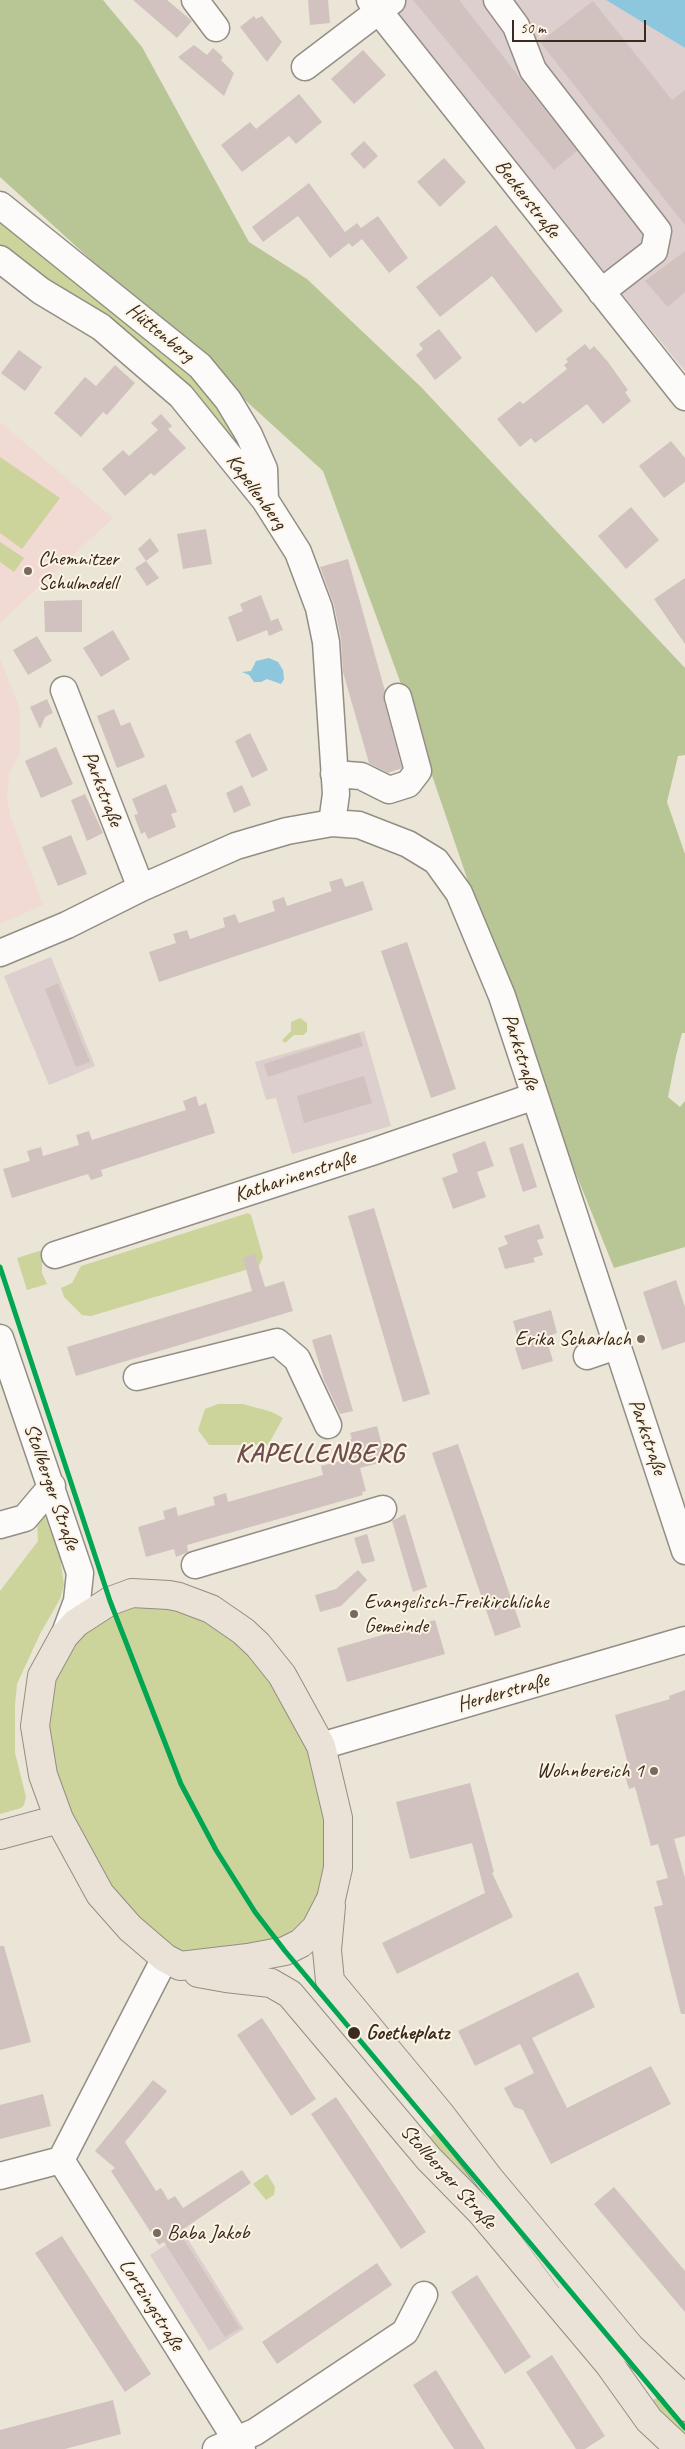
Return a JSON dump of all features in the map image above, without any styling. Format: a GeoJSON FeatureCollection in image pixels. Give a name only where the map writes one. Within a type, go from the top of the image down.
{"type":"FeatureCollection","features":[{"type":"Feature","properties":{"kind":"main road"},"geometry":{"type":"LineString","coordinates":[[132,1593],[168,1595],[211,1609],[258,1645],[282,1675],[321,1746],[334,1794],[338,1818],[338,1868],[331,1899],[316,1928],[301,1943],[285,1951],[248,1958],[172,1962],[130,1928],[100,1894],[59,1818],[43,1775],[35,1726],[42,1676],[64,1636],[87,1614],[110,1601],[132,1593]]}},
{"type":"Feature","properties":{"kind":"main road"},"geometry":{"type":"LineString","coordinates":[[0,1835],[59,1818]]}},
{"type":"Feature","properties":{"kind":"main road","name":"Stollberger Straße"},"geometry":{"type":"LineString","coordinates":[[331,1899],[327,1950],[330,1981],[441,2115],[496,2186],[630,2347],[675,2390],[685,2407]]}},
{"type":"Feature","properties":{"kind":"main road","name":"Stollberger Straße"},"geometry":{"type":"LineString","coordinates":[[172,1962],[200,1974],[271,1982],[290,1994],[429,2159],[481,2212],[609,2364],[649,2420],[680,2449]]}},
{"type":"Feature","properties":{"kind":"street"},"geometry":{"type":"LineString","coordinates":[[195,0],[216,28]]}},
{"type":"Feature","properties":{"kind":"street"},"geometry":{"type":"LineString","coordinates":[[497,0],[516,26],[534,70],[658,231],[654,251],[601,292]]}},
{"type":"Feature","properties":{"kind":"street"},"geometry":{"type":"LineString","coordinates":[[305,67],[381,4]]}},
{"type":"Feature","properties":{"kind":"street","name":"Beckerstraße"},"geometry":{"type":"LineString","coordinates":[[381,4],[601,292],[685,397]]}},
{"type":"Feature","properties":{"kind":"street","name":"Hüttenberg"},"geometry":{"type":"LineString","coordinates":[[0,205],[200,366],[228,400],[250,435],[264,469],[265,500]]}},
{"type":"Feature","properties":{"kind":"street","name":"Kapellenberg"},"geometry":{"type":"LineString","coordinates":[[0,259],[41,291],[101,327],[182,396],[265,500],[298,552],[319,608],[326,642],[336,794],[332,823]]}},
{"type":"Feature","properties":{"kind":"street","name":"Parkstraße"},"geometry":{"type":"LineString","coordinates":[[64,690],[141,888]]}},
{"type":"Feature","properties":{"kind":"street"},"geometry":{"type":"LineString","coordinates":[[334,774],[362,776],[389,790],[408,784],[418,771],[398,698]]}},
{"type":"Feature","properties":{"kind":"street","name":"Parkstraße"},"geometry":{"type":"LineString","coordinates":[[0,953],[67,926],[141,888],[236,846],[287,831],[332,823],[359,825],[408,844],[436,861],[459,893],[502,996],[616,1346],[685,1550]]}},
{"type":"Feature","properties":{"kind":"street","name":"Katharinenstraße"},"geometry":{"type":"LineString","coordinates":[[55,1255],[372,1152],[535,1096]]}},
{"type":"Feature","properties":{"kind":"street","name":"Stollberger Straße"},"geometry":{"type":"LineString","coordinates":[[0,1338],[52,1486],[80,1573],[77,1601],[64,1636]]}},
{"type":"Feature","properties":{"kind":"street"},"geometry":{"type":"LineString","coordinates":[[136,1377],[277,1342],[297,1359],[328,1425]]}},
{"type":"Feature","properties":{"kind":"street"},"geometry":{"type":"LineString","coordinates":[[587,1356],[616,1346]]}},
{"type":"Feature","properties":{"kind":"street"},"geometry":{"type":"LineString","coordinates":[[0,1526],[25,1518],[52,1486]]}},
{"type":"Feature","properties":{"kind":"street"},"geometry":{"type":"LineString","coordinates":[[195,1565],[383,1509]]}},
{"type":"Feature","properties":{"kind":"street","name":"Herderstraße"},"geometry":{"type":"LineString","coordinates":[[321,1746],[685,1640]]}},
{"type":"Feature","properties":{"kind":"street"},"geometry":{"type":"LineString","coordinates":[[0,2176],[62,2160],[172,1962]]}},
{"type":"Feature","properties":{"kind":"street","name":"Lortzingstraße"},"geometry":{"type":"LineString","coordinates":[[62,2160],[232,2446]]}},
{"type":"Feature","properties":{"kind":"street"},"geometry":{"type":"LineString","coordinates":[[232,2446],[406,2332],[424,2295]]}},
{"type":"Feature","properties":{"kind":"shaded area"},"geometry":{"type":"Polygon","coordinates":[[[380,0],[606,0],[685,48],[685,371],[380,0]]]}},
{"type":"Feature","properties":{"kind":"shaded area","name":"Chemnitzer Schulmodell"},"geometry":{"type":"Polygon","coordinates":[[[0,422],[113,518],[0,623],[0,422]]]}},
{"type":"Feature","properties":{"kind":"shaded area"},"geometry":{"type":"Polygon","coordinates":[[[0,659],[20,709],[20,753],[9,774],[7,799],[11,818],[43,905],[0,924],[0,659]]]}},
{"type":"Feature","properties":{"kind":"shaded area"},"geometry":{"type":"Polygon","coordinates":[[[51,957],[95,1066],[49,1085],[4,976],[51,957]]]}},
{"type":"Feature","properties":{"kind":"shaded area"},"geometry":{"type":"Polygon","coordinates":[[[364,1031],[391,1126],[292,1154],[276,1098],[266,1100],[255,1062],[364,1031]]]}},
{"type":"Feature","properties":{"kind":"shaded area"},"geometry":{"type":"Polygon","coordinates":[[[184,2233],[244,2329],[209,2351],[150,2255],[184,2233]]]}},
{"type":"Feature","properties":{"kind":"green space"},"geometry":{"type":"Polygon","coordinates":[[[0,0],[103,0],[142,47],[249,242],[307,279],[421,387],[685,668],[685,755],[678,756],[667,802],[685,854],[685,1033],[682,1033],[668,1097],[680,1107],[685,1101],[685,1247],[614,1268],[522,1040],[401,684],[323,471],[0,177],[0,0]]]}},
{"type":"Feature","properties":{"kind":"green space"},"geometry":{"type":"Polygon","coordinates":[[[0,210],[73,266],[224,404],[254,471],[0,252],[0,210]]]}},
{"type":"Feature","properties":{"kind":"green space"},"geometry":{"type":"Polygon","coordinates":[[[0,457],[60,498],[22,549],[0,533],[0,457]]]}},
{"type":"Feature","properties":{"kind":"green space"},"geometry":{"type":"Polygon","coordinates":[[[0,542],[24,558],[14,572],[0,562],[0,542]]]}},
{"type":"Feature","properties":{"kind":"green space"},"geometry":{"type":"Polygon","coordinates":[[[300,1018],[307,1023],[307,1032],[303,1035],[294,1035],[285,1043],[282,1040],[291,1031],[291,1022],[300,1018]]]}},
{"type":"Feature","properties":{"kind":"green space"},"geometry":{"type":"Polygon","coordinates":[[[248,1213],[251,1215],[263,1257],[259,1266],[91,1316],[82,1315],[64,1297],[61,1288],[72,1283],[81,1266],[248,1213]]]}},
{"type":"Feature","properties":{"kind":"green space"},"geometry":{"type":"Polygon","coordinates":[[[42,1250],[42,1273],[47,1284],[27,1290],[17,1258],[42,1250]]]}},
{"type":"Feature","properties":{"kind":"green space"},"geometry":{"type":"Polygon","coordinates":[[[218,1404],[243,1404],[272,1412],[283,1418],[268,1445],[209,1445],[198,1430],[205,1409],[218,1404]]]}},
{"type":"Feature","properties":{"kind":"green space"},"geometry":{"type":"Polygon","coordinates":[[[42,1509],[60,1557],[64,1585],[60,1599],[40,1634],[17,1684],[15,1753],[26,1797],[24,1805],[21,1808],[0,1814],[0,1591],[38,1541],[37,1518],[42,1509]]]}},
{"type":"Feature","properties":{"kind":"green space"},"geometry":{"type":"Polygon","coordinates":[[[132,1593],[243,1631],[321,1746],[338,1868],[301,1943],[165,1958],[59,1819],[42,1676],[64,1636],[132,1593]]]}},
{"type":"Feature","properties":{"kind":"green space"},"geometry":{"type":"Polygon","coordinates":[[[443,2124],[487,2182],[473,2194],[424,2143],[443,2124]]]}},
{"type":"Feature","properties":{"kind":"green space"},"geometry":{"type":"Polygon","coordinates":[[[267,2174],[275,2187],[274,2195],[266,2200],[253,2184],[267,2174]]]}},
{"type":"Feature","properties":{"kind":"green space"},"geometry":{"type":"Polygon","coordinates":[[[661,2395],[685,2416],[685,2448],[650,2402],[661,2395]]]}},
{"type":"Feature","properties":{"kind":"water"},"geometry":{"type":"Polygon","coordinates":[[[606,0],[685,0],[685,48],[606,0]]]}},
{"type":"Feature","properties":{"kind":"water"},"geometry":{"type":"Polygon","coordinates":[[[269,658],[278,662],[283,670],[284,679],[281,684],[267,679],[261,682],[254,682],[249,675],[242,672],[251,671],[256,661],[269,658]]]}},
{"type":"Feature","properties":{"kind":"building"},"geometry":{"type":"Polygon","coordinates":[[[133,0],[167,0],[192,21],[177,38],[133,0]]]}},
{"type":"Feature","properties":{"kind":"building"},"geometry":{"type":"Polygon","coordinates":[[[308,0],[328,0],[330,23],[310,25],[308,0]]]}},
{"type":"Feature","properties":{"kind":"building"},"geometry":{"type":"Polygon","coordinates":[[[413,0],[459,0],[577,151],[554,170],[413,0]]]}},
{"type":"Feature","properties":{"kind":"building"},"geometry":{"type":"Polygon","coordinates":[[[593,1],[672,100],[685,90],[685,225],[540,42],[593,1]]]}},
{"type":"Feature","properties":{"kind":"building"},"geometry":{"type":"Polygon","coordinates":[[[254,16],[256,19],[262,16],[282,42],[267,62],[240,27],[254,16]]]}},
{"type":"Feature","properties":{"kind":"building"},"geometry":{"type":"Polygon","coordinates":[[[194,45],[207,55],[213,48],[223,57],[221,60],[234,73],[224,96],[178,57],[194,45]]]}},
{"type":"Feature","properties":{"kind":"building"},"geometry":{"type":"Polygon","coordinates":[[[363,50],[386,75],[354,104],[331,79],[363,50]]]}},
{"type":"Feature","properties":{"kind":"building"},"geometry":{"type":"Polygon","coordinates":[[[299,94],[322,122],[296,144],[289,136],[242,172],[221,145],[250,122],[256,129],[299,94]]]}},
{"type":"Feature","properties":{"kind":"building"},"geometry":{"type":"Polygon","coordinates":[[[364,141],[378,156],[364,169],[350,154],[364,141]]]}},
{"type":"Feature","properties":{"kind":"building"},"geometry":{"type":"Polygon","coordinates":[[[444,158],[466,182],[440,207],[417,182],[444,158]]]}},
{"type":"Feature","properties":{"kind":"building"},"geometry":{"type":"Polygon","coordinates":[[[309,183],[345,232],[357,223],[361,228],[378,216],[408,258],[389,273],[362,239],[352,247],[349,243],[330,258],[298,216],[263,242],[252,227],[309,183]]]}},
{"type":"Feature","properties":{"kind":"building"},"geometry":{"type":"Polygon","coordinates":[[[496,225],[563,311],[536,333],[492,276],[440,317],[416,287],[496,225]]]}},
{"type":"Feature","properties":{"kind":"building"},"geometry":{"type":"Polygon","coordinates":[[[685,251],[685,292],[668,307],[645,281],[685,251]]]}},
{"type":"Feature","properties":{"kind":"building"},"geometry":{"type":"Polygon","coordinates":[[[439,329],[462,358],[435,380],[416,355],[423,349],[419,344],[439,329]]]}},
{"type":"Feature","properties":{"kind":"building"},"geometry":{"type":"Polygon","coordinates":[[[585,344],[590,350],[594,346],[608,362],[628,390],[625,392],[631,401],[603,424],[587,404],[535,443],[531,438],[520,447],[497,419],[520,401],[523,404],[567,369],[564,365],[568,362],[566,359],[585,344]]]}},
{"type":"Feature","properties":{"kind":"building"},"geometry":{"type":"Polygon","coordinates":[[[19,350],[42,367],[25,391],[1,373],[19,350]]]}},
{"type":"Feature","properties":{"kind":"building"},"geometry":{"type":"Polygon","coordinates":[[[115,365],[135,383],[107,415],[103,412],[81,437],[54,413],[85,377],[96,386],[115,365]]]}},
{"type":"Feature","properties":{"kind":"building"},"geometry":{"type":"Polygon","coordinates":[[[161,414],[172,426],[168,429],[186,448],[154,476],[151,473],[125,496],[102,469],[123,450],[129,456],[158,430],[151,423],[161,414]]]}},
{"type":"Feature","properties":{"kind":"building"},"geometry":{"type":"Polygon","coordinates":[[[671,441],[685,458],[685,482],[664,498],[639,466],[671,441]]]}},
{"type":"Feature","properties":{"kind":"building"},"geometry":{"type":"Polygon","coordinates":[[[631,507],[659,540],[626,569],[598,536],[631,507]]]}},
{"type":"Feature","properties":{"kind":"building"},"geometry":{"type":"Polygon","coordinates":[[[206,529],[212,564],[183,569],[177,534],[206,529]]]}},
{"type":"Feature","properties":{"kind":"building"},"geometry":{"type":"Polygon","coordinates":[[[150,538],[159,551],[146,561],[138,549],[150,538]]]}},
{"type":"Feature","properties":{"kind":"building"},"geometry":{"type":"Polygon","coordinates":[[[348,559],[385,691],[384,701],[402,768],[388,773],[369,763],[343,672],[341,639],[334,605],[320,567],[348,559]]]}},
{"type":"Feature","properties":{"kind":"building"},"geometry":{"type":"Polygon","coordinates":[[[146,561],[159,578],[147,586],[135,568],[146,561]]]}},
{"type":"Feature","properties":{"kind":"building"},"geometry":{"type":"Polygon","coordinates":[[[685,578],[685,644],[654,599],[685,578]]]}},
{"type":"Feature","properties":{"kind":"building"},"geometry":{"type":"Polygon","coordinates":[[[261,595],[271,621],[278,618],[283,630],[269,636],[267,630],[237,642],[228,617],[243,611],[240,604],[261,595]]]}},
{"type":"Feature","properties":{"kind":"building"},"geometry":{"type":"Polygon","coordinates":[[[82,600],[82,632],[45,632],[44,601],[82,600]]]}},
{"type":"Feature","properties":{"kind":"building"},"geometry":{"type":"Polygon","coordinates":[[[113,630],[130,659],[101,677],[83,648],[113,630]]]}},
{"type":"Feature","properties":{"kind":"building"},"geometry":{"type":"Polygon","coordinates":[[[37,636],[52,661],[28,675],[13,650],[37,636]]]}},
{"type":"Feature","properties":{"kind":"building"},"geometry":{"type":"Polygon","coordinates":[[[47,699],[53,713],[45,717],[40,729],[30,707],[47,699]]]}},
{"type":"Feature","properties":{"kind":"building"},"geometry":{"type":"Polygon","coordinates":[[[114,709],[121,726],[130,722],[145,757],[117,768],[97,716],[114,709]]]}},
{"type":"Feature","properties":{"kind":"building"},"geometry":{"type":"Polygon","coordinates":[[[250,733],[268,770],[252,778],[235,741],[250,733]]]}},
{"type":"Feature","properties":{"kind":"building"},"geometry":{"type":"Polygon","coordinates":[[[56,747],[73,784],[41,798],[25,761],[56,747]]]}},
{"type":"Feature","properties":{"kind":"building"},"geometry":{"type":"Polygon","coordinates":[[[166,784],[177,812],[171,814],[176,827],[148,839],[145,832],[141,834],[134,815],[138,814],[132,799],[166,784]]]}},
{"type":"Feature","properties":{"kind":"building"},"geometry":{"type":"Polygon","coordinates":[[[242,785],[251,805],[234,813],[226,793],[242,785]]]}},
{"type":"Feature","properties":{"kind":"building"},"geometry":{"type":"Polygon","coordinates":[[[85,794],[103,833],[87,841],[71,800],[85,794]]]}},
{"type":"Feature","properties":{"kind":"building"},"geometry":{"type":"Polygon","coordinates":[[[71,835],[87,874],[58,886],[42,847],[71,835]]]}},
{"type":"Feature","properties":{"kind":"building"},"geometry":{"type":"Polygon","coordinates":[[[342,878],[345,887],[363,881],[373,910],[159,982],[149,952],[176,943],[173,934],[187,930],[190,939],[225,927],[223,918],[235,914],[239,923],[275,911],[272,901],[284,897],[287,906],[332,891],[329,882],[342,878]]]}},
{"type":"Feature","properties":{"kind":"building"},"geometry":{"type":"Polygon","coordinates":[[[407,942],[456,1089],[431,1098],[381,951],[407,942]]]}},
{"type":"Feature","properties":{"kind":"building"},"geometry":{"type":"Polygon","coordinates":[[[58,983],[90,1062],[76,1067],[45,989],[58,983]]]}},
{"type":"Feature","properties":{"kind":"building"},"geometry":{"type":"Polygon","coordinates":[[[359,1033],[363,1046],[268,1077],[264,1064],[359,1033]]]}},
{"type":"Feature","properties":{"kind":"building"},"geometry":{"type":"Polygon","coordinates":[[[364,1076],[372,1103],[304,1123],[297,1096],[364,1076]]]}},
{"type":"Feature","properties":{"kind":"building"},"geometry":{"type":"Polygon","coordinates":[[[196,1096],[199,1106],[206,1103],[215,1133],[101,1170],[103,1176],[91,1180],[88,1174],[12,1198],[3,1169],[30,1161],[27,1151],[41,1147],[43,1156],[79,1145],[76,1135],[89,1131],[92,1140],[186,1110],[183,1101],[196,1096]]]}},
{"type":"Feature","properties":{"kind":"building"},"geometry":{"type":"Polygon","coordinates":[[[485,1141],[494,1166],[477,1172],[486,1197],[453,1209],[442,1178],[458,1172],[452,1154],[485,1141]]]}},
{"type":"Feature","properties":{"kind":"building"},"geometry":{"type":"Polygon","coordinates":[[[523,1143],[537,1187],[523,1192],[509,1148],[523,1143]]]}},
{"type":"Feature","properties":{"kind":"building"},"geometry":{"type":"Polygon","coordinates":[[[374,1208],[430,1394],[403,1402],[348,1216],[374,1208]]]}},
{"type":"Feature","properties":{"kind":"building"},"geometry":{"type":"Polygon","coordinates":[[[539,1224],[544,1238],[537,1240],[543,1255],[533,1258],[535,1262],[505,1269],[498,1248],[508,1244],[504,1236],[539,1224]]]}},
{"type":"Feature","properties":{"kind":"building"},"geometry":{"type":"Polygon","coordinates":[[[255,1254],[265,1287],[284,1281],[293,1311],[76,1376],[67,1347],[252,1291],[243,1258],[255,1254]]]}},
{"type":"Feature","properties":{"kind":"building"},"geometry":{"type":"Polygon","coordinates":[[[676,1280],[685,1307],[685,1342],[662,1350],[643,1292],[676,1280]]]}},
{"type":"Feature","properties":{"kind":"building"},"geometry":{"type":"Polygon","coordinates":[[[551,1310],[557,1333],[546,1337],[553,1361],[522,1370],[515,1348],[520,1346],[513,1321],[551,1310]]]}},
{"type":"Feature","properties":{"kind":"building"},"geometry":{"type":"Polygon","coordinates":[[[331,1334],[353,1411],[340,1414],[324,1380],[312,1340],[331,1334]]]}},
{"type":"Feature","properties":{"kind":"building"},"geometry":{"type":"Polygon","coordinates":[[[377,1426],[386,1461],[360,1468],[366,1491],[362,1492],[363,1495],[187,1545],[188,1552],[176,1557],[174,1549],[146,1557],[138,1527],[165,1519],[163,1511],[176,1507],[178,1516],[215,1505],[213,1497],[226,1493],[228,1502],[323,1475],[321,1466],[351,1458],[346,1441],[352,1439],[350,1433],[377,1426]]]}},
{"type":"Feature","properties":{"kind":"building"},"geometry":{"type":"Polygon","coordinates":[[[458,1444],[521,1627],[495,1636],[432,1453],[458,1444]]]}},
{"type":"Feature","properties":{"kind":"building"},"geometry":{"type":"Polygon","coordinates":[[[405,1514],[427,1587],[413,1592],[392,1521],[405,1514]]]}},
{"type":"Feature","properties":{"kind":"building"},"geometry":{"type":"Polygon","coordinates":[[[367,1534],[375,1561],[362,1564],[354,1538],[367,1534]]]}},
{"type":"Feature","properties":{"kind":"building"},"geometry":{"type":"Polygon","coordinates":[[[358,1570],[367,1580],[341,1606],[320,1612],[315,1595],[336,1589],[358,1570]]]}},
{"type":"Feature","properties":{"kind":"building"},"geometry":{"type":"Polygon","coordinates":[[[435,1620],[445,1654],[347,1682],[337,1648],[435,1620]]]}},
{"type":"Feature","properties":{"kind":"building","name":"Wohnbereich 1"},"geometry":{"type":"Polygon","coordinates":[[[685,1690],[685,1836],[674,1839],[685,1878],[685,2014],[681,2014],[654,1907],[663,1905],[656,1881],[668,1878],[658,1844],[651,1846],[635,1787],[629,1789],[622,1765],[628,1764],[615,1715],[670,1699],[669,1696],[685,1690]]]}},
{"type":"Feature","properties":{"kind":"building"},"geometry":{"type":"Polygon","coordinates":[[[470,1783],[494,1872],[492,1873],[513,1917],[397,1974],[382,1943],[485,1893],[472,1843],[410,1859],[396,1802],[470,1783]]]}},
{"type":"Feature","properties":{"kind":"building"},"geometry":{"type":"Polygon","coordinates":[[[0,1946],[4,1946],[31,2042],[0,2050],[0,1946]]]}},
{"type":"Feature","properties":{"kind":"building"},"geometry":{"type":"Polygon","coordinates":[[[578,1972],[595,2007],[532,2038],[567,2108],[651,2066],[671,2104],[551,2164],[523,2110],[514,2107],[504,2088],[534,2073],[520,2044],[475,2066],[458,2031],[578,1972]]]}},
{"type":"Feature","properties":{"kind":"building"},"geometry":{"type":"Polygon","coordinates":[[[262,2018],[316,2099],[291,2116],[237,2035],[262,2018]]]}},
{"type":"Feature","properties":{"kind":"building"},"geometry":{"type":"Polygon","coordinates":[[[153,2080],[167,2091],[125,2142],[156,2191],[161,2188],[168,2200],[175,2196],[183,2208],[242,2170],[251,2183],[179,2232],[240,2328],[225,2337],[164,2242],[159,2245],[111,2171],[115,2168],[95,2151],[153,2080]]]}},
{"type":"Feature","properties":{"kind":"building"},"geometry":{"type":"Polygon","coordinates":[[[43,2094],[51,2126],[0,2139],[0,2105],[43,2094]]]}},
{"type":"Feature","properties":{"kind":"building"},"geometry":{"type":"Polygon","coordinates":[[[336,2097],[426,2232],[401,2249],[311,2114],[336,2097]]]}},
{"type":"Feature","properties":{"kind":"building"},"geometry":{"type":"Polygon","coordinates":[[[614,2187],[685,2271],[685,2312],[594,2204],[614,2187]]]}},
{"type":"Feature","properties":{"kind":"building"},"geometry":{"type":"Polygon","coordinates":[[[62,2236],[151,2374],[125,2392],[35,2253],[62,2236]]]}},
{"type":"Feature","properties":{"kind":"building"},"geometry":{"type":"Polygon","coordinates":[[[377,2263],[392,2285],[277,2364],[262,2342],[377,2263]]]}},
{"type":"Feature","properties":{"kind":"building"},"geometry":{"type":"Polygon","coordinates":[[[477,2275],[531,2357],[505,2374],[451,2292],[477,2275]]]}},
{"type":"Feature","properties":{"kind":"building"},"geometry":{"type":"Polygon","coordinates":[[[552,2355],[605,2436],[585,2449],[576,2449],[526,2372],[552,2355]]]}},
{"type":"Feature","properties":{"kind":"building"},"geometry":{"type":"Polygon","coordinates":[[[436,2370],[485,2449],[454,2449],[413,2385],[436,2370]]]}},
{"type":"Feature","properties":{"kind":"building"},"geometry":{"type":"Polygon","coordinates":[[[113,2400],[121,2434],[65,2449],[0,2449],[0,2430],[113,2400]]]}},
{"type":"Feature","properties":{"kind":"tram line"},"geometry":{"type":"LineString","coordinates":[[495,2201],[559,2288]]}},
{"type":"Feature","properties":{"kind":"transit line"},"geometry":{"type":"LineString","coordinates":[[0,1267],[110,1601],[181,1784],[216,1850],[255,1912],[285,1951],[685,2428]]}},
{"type":"Feature","properties":{"kind":"place","name":"Chemnitzer Schulmodell"},"geometry":{"type":"Point","coordinates":[28,571]}},
{"type":"Feature","properties":{"kind":"place","name":"Erika Scharlach"},"geometry":{"type":"Point","coordinates":[641,1339]}},
{"type":"Feature","properties":{"kind":"place","name":"Evangelisch-Freikirchliche Gemeinde"},"geometry":{"type":"Point","coordinates":[354,1614]}},
{"type":"Feature","properties":{"kind":"place","name":"Wohnbereich 1"},"geometry":{"type":"Point","coordinates":[654,1771]}},
{"type":"Feature","properties":{"kind":"place","name":"Goetheplatz"},"geometry":{"type":"Point","coordinates":[354,2033]}},
{"type":"Feature","properties":{"kind":"place","name":"Baba Jakob"},"geometry":{"type":"Point","coordinates":[157,2233]}},
{"type":"Feature","properties":{"kind":"district","name":"KAPELLENBERG"},"geometry":{"type":"Point","coordinates":[320,1454]}}]}
